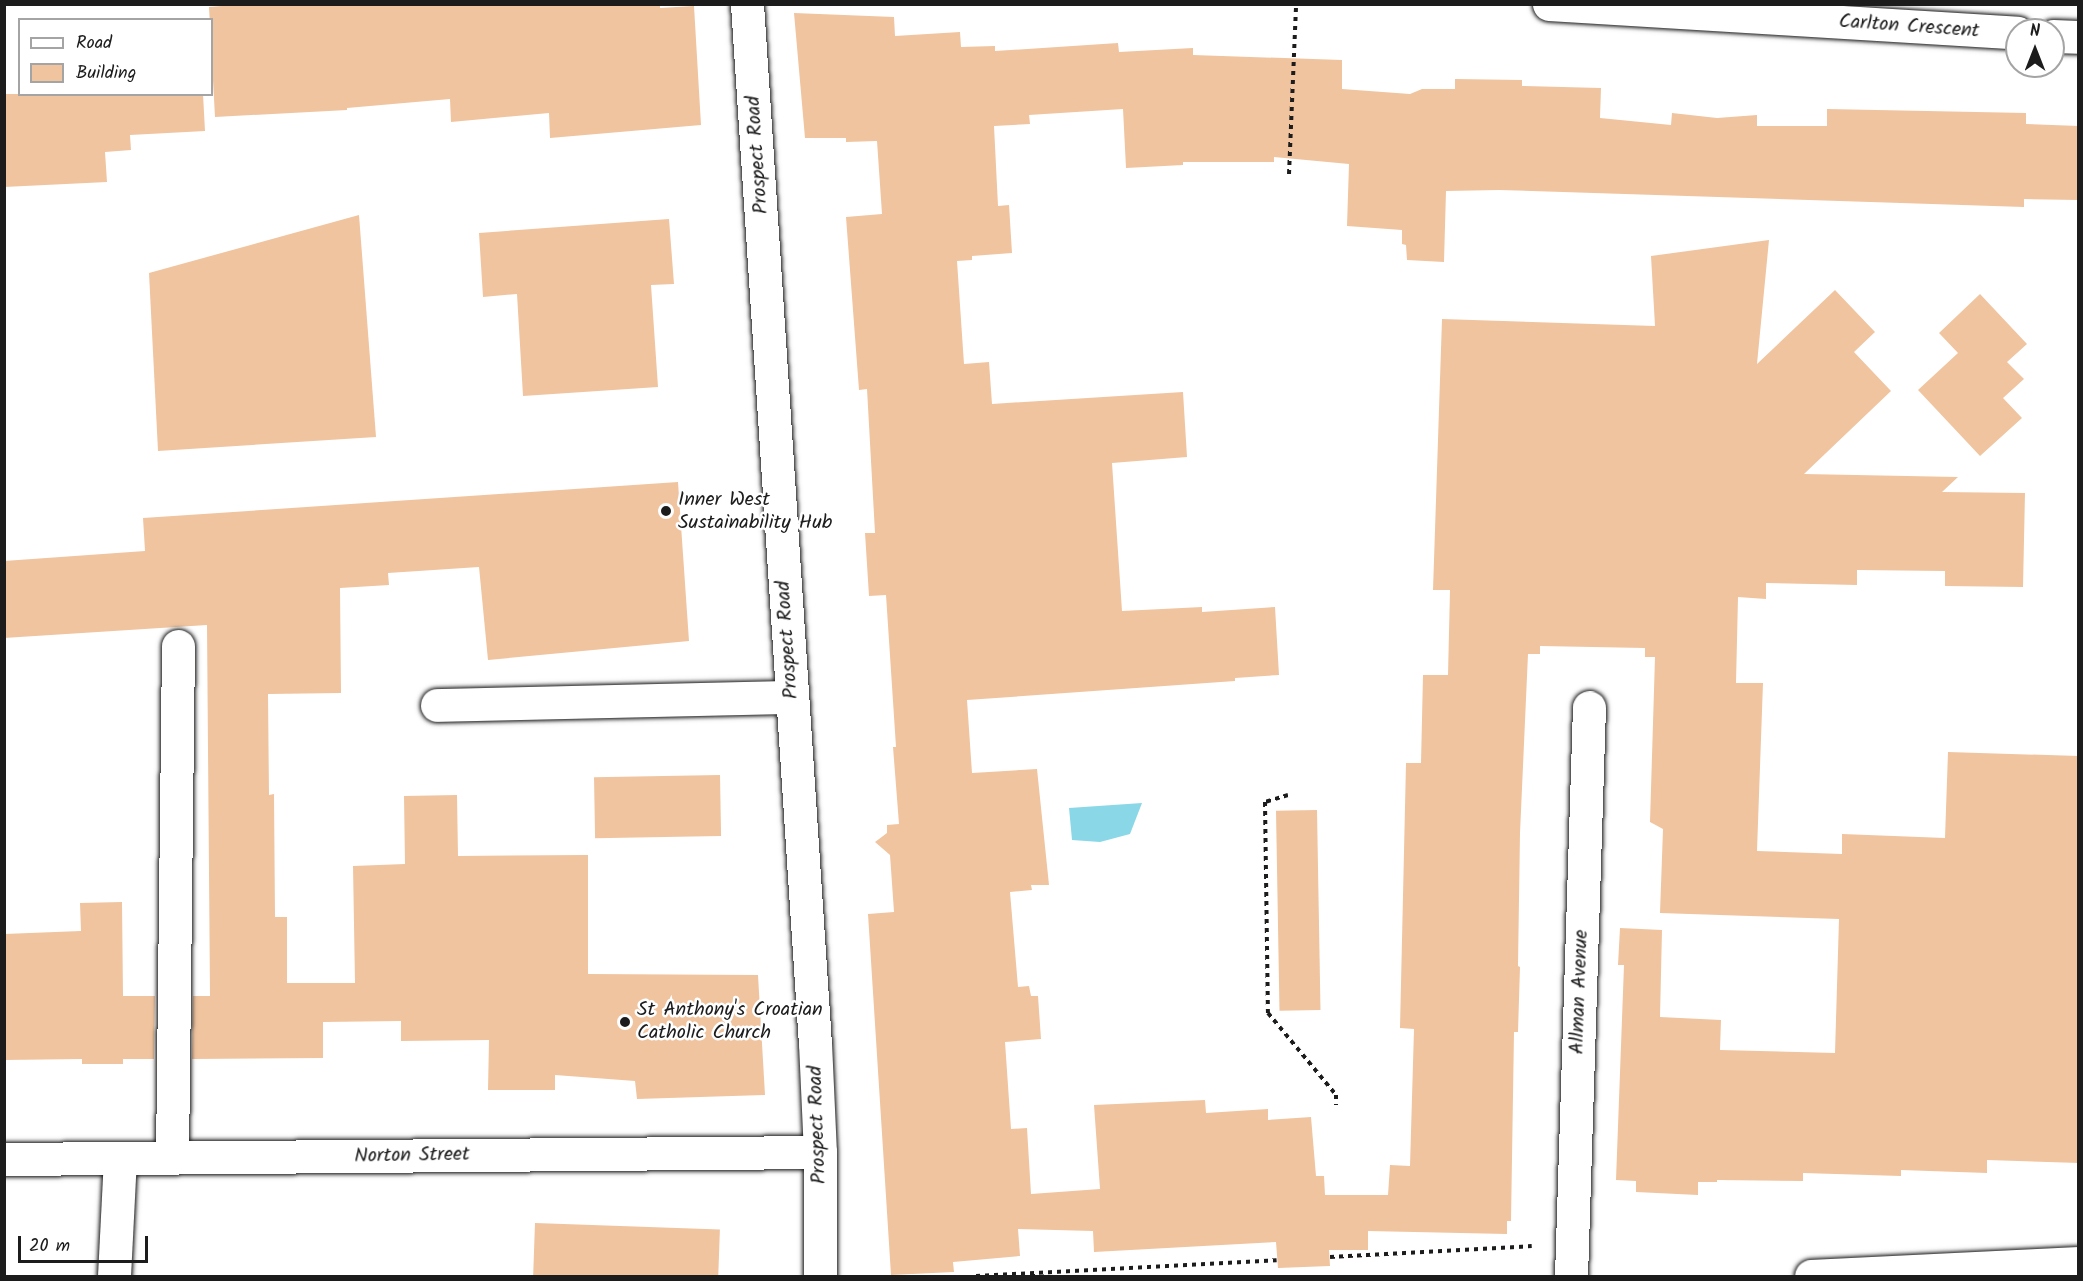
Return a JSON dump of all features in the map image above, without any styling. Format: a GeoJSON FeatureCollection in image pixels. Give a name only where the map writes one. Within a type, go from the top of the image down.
{"type":"FeatureCollection","features":[{"type":"Feature","properties":{"kind":"street","name":"Prospect Road"},"geometry":{"type":"LineString","coordinates":[[747,4],[820,1152],[820,1276]]}},
{"type":"Feature","properties":{"kind":"street","name":"Carlton Crescent"},"geometry":{"type":"LineString","coordinates":[[1549,4],[2005,32]]}},
{"type":"Feature","properties":{"kind":"street"},"geometry":{"type":"LineString","coordinates":[[172,1158],[178,646]]}},
{"type":"Feature","properties":{"kind":"street"},"geometry":{"type":"LineString","coordinates":[[437,705],[792,697]]}},
{"type":"Feature","properties":{"kind":"street","name":"Allman Avenue"},"geometry":{"type":"LineString","coordinates":[[1571,1276],[1589,707]]}},
{"type":"Feature","properties":{"kind":"street","name":"Norton Street"},"geometry":{"type":"LineString","coordinates":[[4,1159],[820,1152]]}},
{"type":"Feature","properties":{"kind":"street"},"geometry":{"type":"LineString","coordinates":[[114,1276],[120,1159]]}},
{"type":"Feature","properties":{"kind":"street"},"geometry":{"type":"LineString","coordinates":[[1811,1276],[2079,1263]]}},
{"type":"Feature","properties":{"kind":"path"},"geometry":{"type":"LineString","coordinates":[[1289,174],[1296,4]]}},
{"type":"Feature","properties":{"kind":"path"},"geometry":{"type":"LineString","coordinates":[[1288,795],[1265,802],[1268,1013],[1336,1095],[1336,1105]]}},
{"type":"Feature","properties":{"kind":"path"},"geometry":{"type":"LineString","coordinates":[[1330,1257],[1572,1244]]}},
{"type":"Feature","properties":{"kind":"path"},"geometry":{"type":"LineString","coordinates":[[976,1276],[1277,1260]]}},
{"type":"Feature","properties":{"kind":"water"},"geometry":{"type":"Polygon","coordinates":[[[1142,803],[1130,834],[1100,842],[1072,840],[1069,808],[1142,803]]]}},
{"type":"Feature","properties":{"kind":"building"},"geometry":{"type":"Polygon","coordinates":[[[246,4],[660,4],[660,8],[694,6],[701,125],[550,138],[549,113],[451,122],[450,99],[347,108],[347,110],[215,117],[213,18],[210,18],[209,7],[246,4]]]}},
{"type":"Feature","properties":{"kind":"building"},"geometry":{"type":"Polygon","coordinates":[[[794,13],[894,17],[895,36],[960,32],[961,47],[995,46],[995,51],[1118,43],[1119,52],[1193,48],[1193,55],[1342,60],[1342,89],[1410,94],[1422,89],[1455,89],[1455,79],[1522,80],[1522,86],[1601,88],[1600,118],[1671,125],[1672,113],[1717,118],[1757,115],[1757,126],[1827,126],[1827,109],[2026,113],[2026,124],[2079,126],[2079,200],[2024,199],[2024,207],[1499,190],[1446,191],[1444,262],[1407,260],[1406,245],[1402,244],[1402,230],[1347,226],[1349,164],[1274,157],[1274,162],[1183,162],[1183,165],[1126,168],[1123,109],[1029,115],[1030,124],[994,126],[998,206],[1009,205],[1012,253],[972,256],[972,260],[957,261],[964,364],[989,362],[992,404],[1183,392],[1187,457],[1112,463],[1122,611],[1202,607],[1202,612],[1275,607],[1279,675],[1235,678],[1235,681],[967,700],[972,773],[1037,769],[1049,885],[1031,885],[1032,890],[1010,892],[1018,987],[1029,986],[1031,996],[1038,996],[1041,1039],[1005,1042],[1011,1129],[1027,1128],[1031,1194],[1100,1189],[1094,1105],[1205,1100],[1206,1113],[1268,1109],[1268,1120],[1311,1117],[1316,1176],[1324,1176],[1325,1195],[1388,1195],[1390,1165],[1410,1166],[1414,1029],[1400,1028],[1406,763],[1421,763],[1423,675],[1448,675],[1450,590],[1433,590],[1442,319],[1655,326],[1651,256],[1769,240],[1757,364],[1835,290],[1875,332],[1854,352],[1891,391],[1804,474],[1958,477],[1942,492],[2025,493],[2023,587],[1945,586],[1945,571],[1857,570],[1857,585],[1766,583],[1766,599],[1738,597],[1736,683],[1763,683],[1757,851],[1842,854],[1842,834],[1945,838],[1948,752],[2079,756],[2079,1163],[1987,1160],[1987,1173],[1901,1170],[1901,1176],[1803,1173],[1803,1181],[1717,1180],[1717,1182],[1698,1182],[1698,1195],[1636,1192],[1636,1181],[1616,1180],[1624,965],[1618,965],[1620,928],[1662,930],[1660,1017],[1721,1020],[1720,1050],[1835,1053],[1839,919],[1660,913],[1663,829],[1650,822],[1655,657],[1645,657],[1645,648],[1540,646],[1540,654],[1528,654],[1520,833],[1518,1032],[1514,1032],[1511,1221],[1507,1221],[1507,1234],[1368,1231],[1368,1250],[1329,1250],[1330,1266],[1278,1268],[1276,1242],[1094,1252],[1093,1231],[1018,1229],[1020,1256],[953,1262],[954,1272],[891,1275],[868,914],[894,912],[890,855],[875,842],[887,833],[887,825],[899,824],[893,747],[896,747],[886,595],[869,596],[865,533],[875,533],[867,389],[859,390],[846,217],[882,214],[877,141],[846,142],[846,138],[805,138],[794,13]]]}},
{"type":"Feature","properties":{"kind":"building"},"geometry":{"type":"Polygon","coordinates":[[[4,94],[18,94],[18,96],[203,96],[205,131],[130,135],[131,150],[105,152],[107,182],[4,187],[4,94]]]}},
{"type":"Feature","properties":{"kind":"building"},"geometry":{"type":"Polygon","coordinates":[[[359,215],[376,437],[158,451],[149,273],[359,215]]]}},
{"type":"Feature","properties":{"kind":"building"},"geometry":{"type":"Polygon","coordinates":[[[669,219],[674,284],[651,285],[658,387],[523,396],[517,294],[483,297],[479,233],[669,219]]]}},
{"type":"Feature","properties":{"kind":"building"},"geometry":{"type":"Polygon","coordinates":[[[1980,294],[2027,344],[2007,362],[2024,379],[2003,398],[2022,418],[1980,456],[1918,390],[1958,353],[1939,333],[1980,294]]]}},
{"type":"Feature","properties":{"kind":"building"},"geometry":{"type":"Polygon","coordinates":[[[678,482],[689,641],[488,660],[479,567],[388,573],[389,585],[340,588],[341,693],[268,694],[269,795],[274,794],[275,917],[287,917],[287,983],[355,983],[353,866],[405,864],[404,796],[457,795],[458,856],[588,855],[588,974],[758,975],[765,1095],[637,1099],[635,1081],[555,1075],[555,1090],[488,1090],[489,1040],[401,1041],[401,1021],[323,1022],[323,1058],[192,1059],[193,996],[210,996],[207,625],[4,638],[4,561],[145,551],[143,518],[678,482]]]}},
{"type":"Feature","properties":{"kind":"building"},"geometry":{"type":"Polygon","coordinates":[[[720,775],[721,836],[595,838],[594,777],[720,775]]]}},
{"type":"Feature","properties":{"kind":"building"},"geometry":{"type":"Polygon","coordinates":[[[1317,810],[1320,1010],[1279,1011],[1276,811],[1317,810]]]}},
{"type":"Feature","properties":{"kind":"building"},"geometry":{"type":"Polygon","coordinates":[[[122,902],[123,996],[155,996],[154,1059],[123,1059],[123,1064],[82,1064],[82,1059],[4,1060],[4,934],[81,931],[80,903],[122,902]]]}},
{"type":"Feature","properties":{"kind":"building"},"geometry":{"type":"Polygon","coordinates":[[[535,1223],[720,1229],[718,1276],[533,1276],[535,1223]]]}},
{"type":"Feature","properties":{"kind":"place","name":"Inner West Sustainability Hub"},"geometry":{"type":"Point","coordinates":[666,511]}},
{"type":"Feature","properties":{"kind":"place","name":"St Anthony's Croatian Catholic Church"},"geometry":{"type":"Point","coordinates":[625,1022]}}]}
